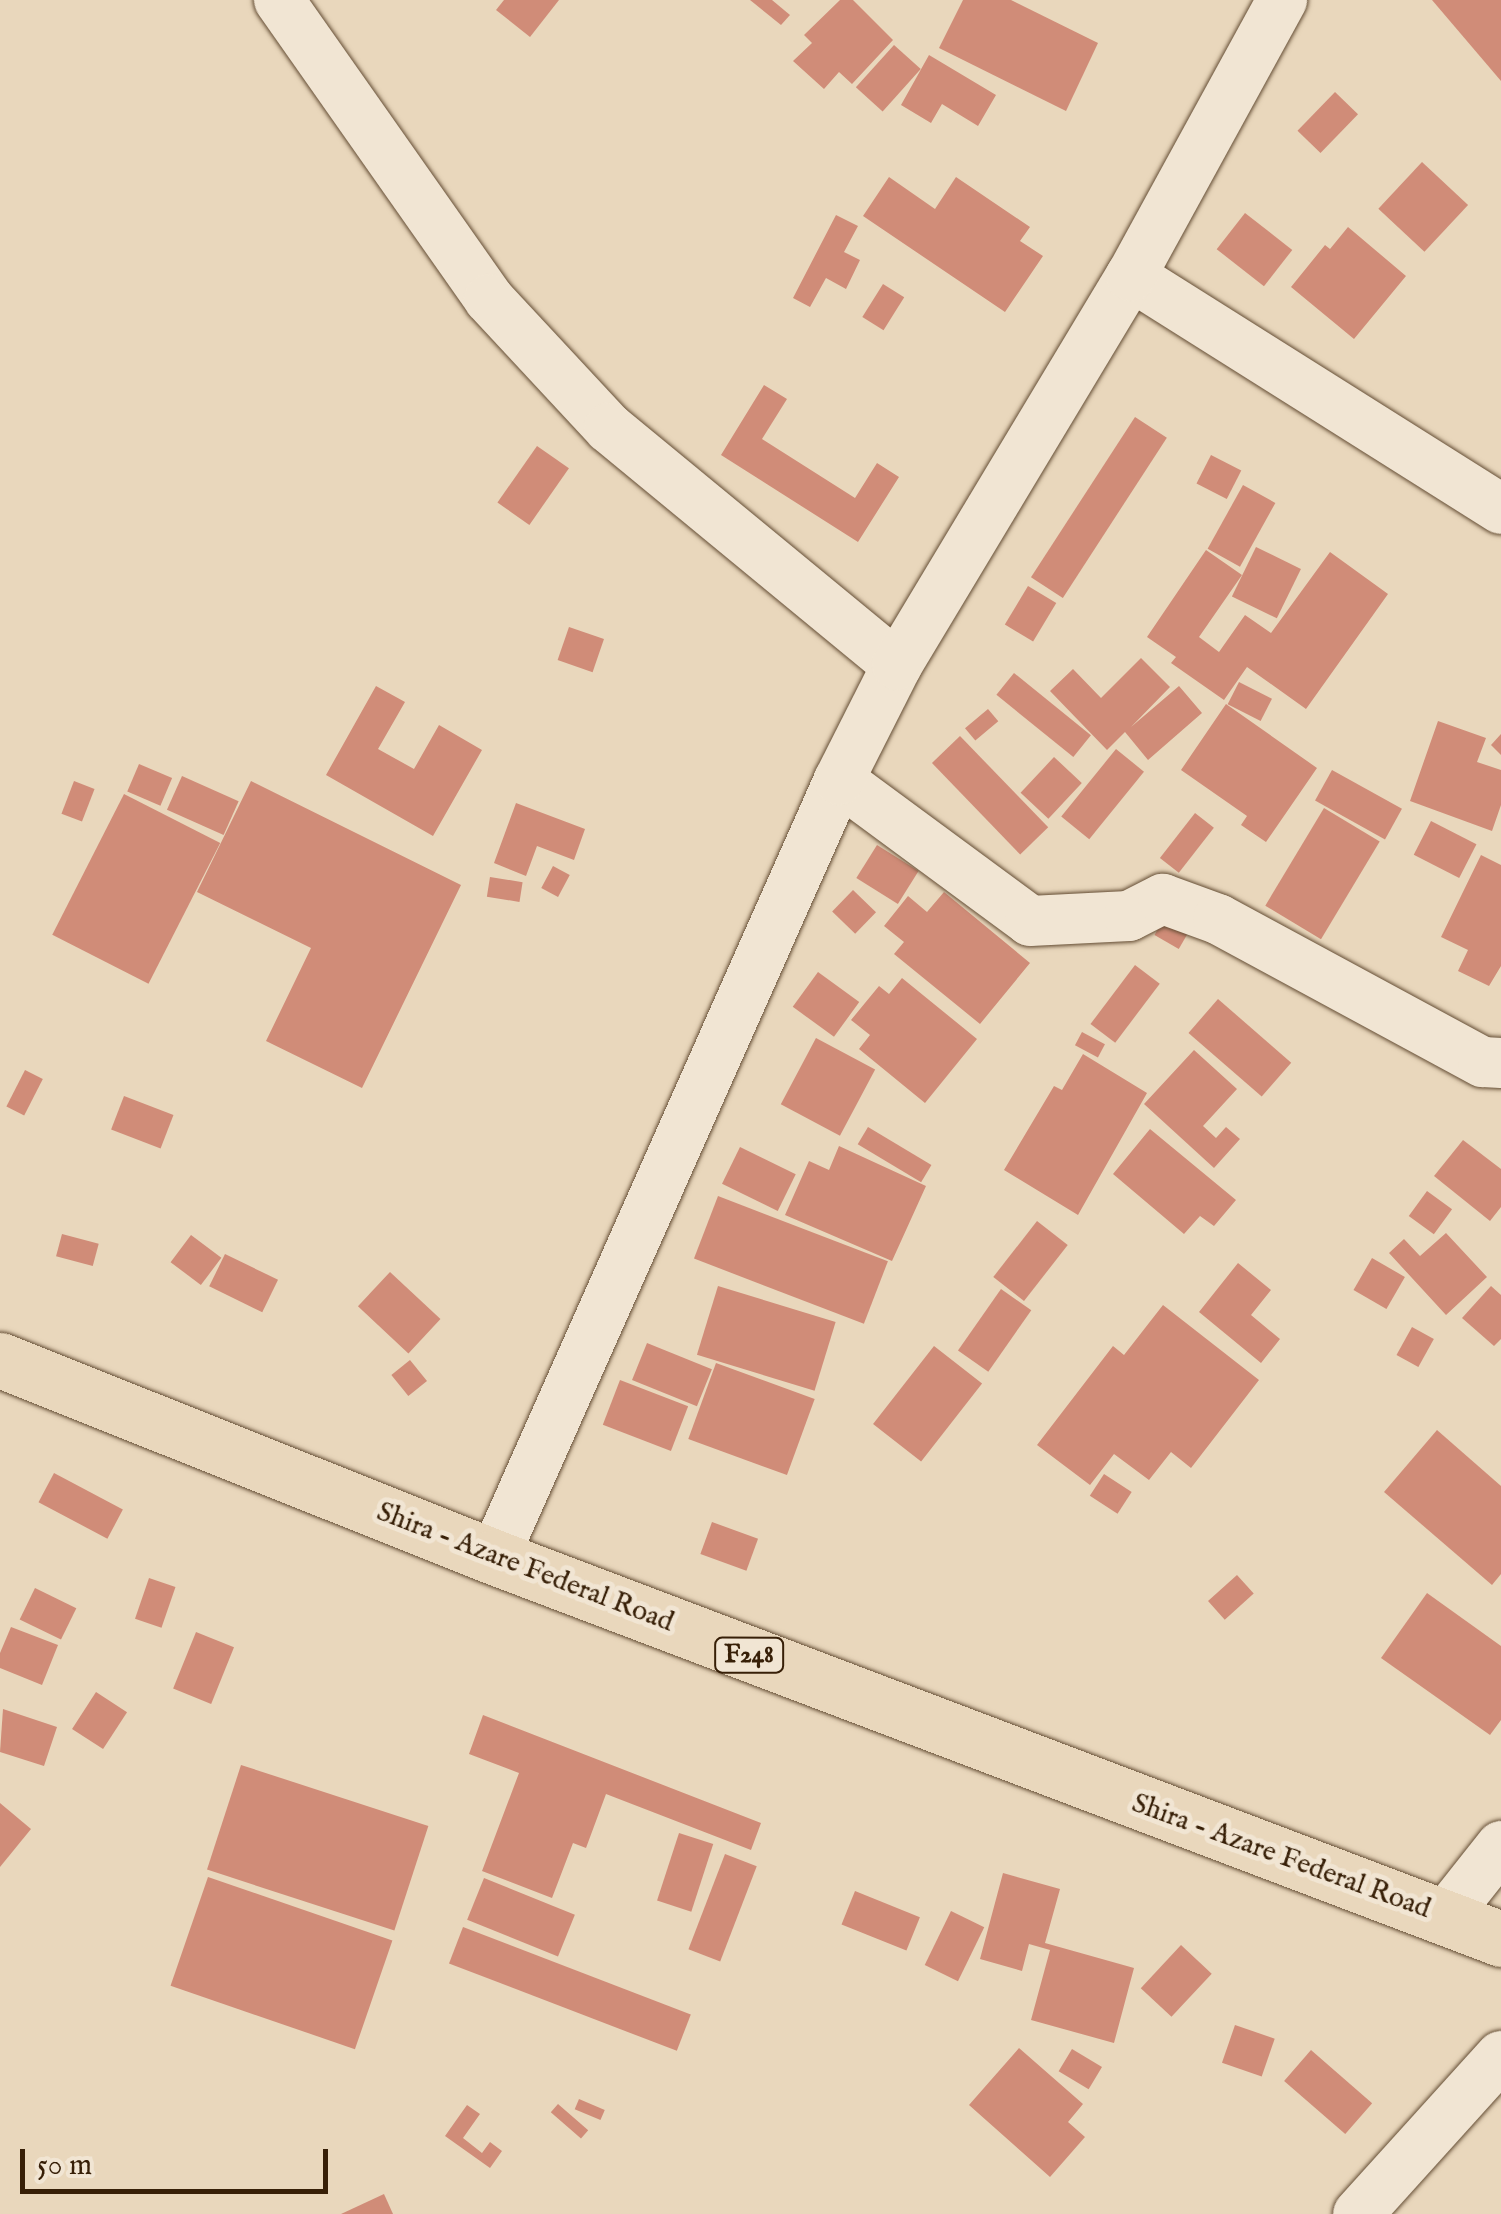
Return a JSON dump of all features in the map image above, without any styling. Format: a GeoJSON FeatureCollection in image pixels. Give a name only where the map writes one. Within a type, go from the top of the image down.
{"type":"FeatureCollection","features":[{"type":"Feature","properties":{"kind":"main road","name":"Shira - Azare Federal Road"},"geometry":{"type":"LineString","coordinates":[[0,1360],[494,1557],[1501,1939]]}},
{"type":"Feature","properties":{"kind":"street"},"geometry":{"type":"LineString","coordinates":[[279,0],[489,299],[515,328],[608,428],[896,665]]}},
{"type":"Feature","properties":{"kind":"street"},"geometry":{"type":"LineString","coordinates":[[494,1557],[838,780],[896,665],[1131,276],[1282,0]]}},
{"type":"Feature","properties":{"kind":"street"},"geometry":{"type":"LineString","coordinates":[[1131,276],[1501,509]]}},
{"type":"Feature","properties":{"kind":"street"},"geometry":{"type":"LineString","coordinates":[[838,780],[1030,921],[1128,916],[1163,899],[1218,919],[1483,1062],[1501,1062]]}},
{"type":"Feature","properties":{"kind":"street"},"geometry":{"type":"LineString","coordinates":[[1444,1918],[1501,1846]]}},
{"type":"Feature","properties":{"kind":"street"},"geometry":{"type":"LineString","coordinates":[[1358,2214],[1501,2056]]}},
{"type":"Feature","properties":{"kind":"building"},"geometry":{"type":"Polygon","coordinates":[[[504,0],[559,0],[530,37],[496,10],[504,0]]]}},
{"type":"Feature","properties":{"kind":"building"},"geometry":{"type":"Polygon","coordinates":[[[750,0],[772,0],[790,15],[781,25],[750,0]]]}},
{"type":"Feature","properties":{"kind":"building"},"geometry":{"type":"Polygon","coordinates":[[[840,0],[853,0],[893,40],[852,84],[839,72],[824,89],[793,61],[812,43],[804,35],[840,0]]]}},
{"type":"Feature","properties":{"kind":"building"},"geometry":{"type":"Polygon","coordinates":[[[963,0],[1011,0],[1098,43],[1066,111],[939,48],[963,0]]]}},
{"type":"Feature","properties":{"kind":"building"},"geometry":{"type":"Polygon","coordinates":[[[1432,0],[1501,0],[1501,81],[1432,0]]]}},
{"type":"Feature","properties":{"kind":"building"},"geometry":{"type":"Polygon","coordinates":[[[894,45],[921,69],[883,111],[856,87],[894,45]]]}},
{"type":"Feature","properties":{"kind":"building"},"geometry":{"type":"Polygon","coordinates":[[[929,55],[996,95],[978,126],[942,104],[931,123],[901,105],[929,55]]]}},
{"type":"Feature","properties":{"kind":"building"},"geometry":{"type":"Polygon","coordinates":[[[1335,92],[1358,114],[1321,153],[1297,131],[1335,92]]]}},
{"type":"Feature","properties":{"kind":"building"},"geometry":{"type":"Polygon","coordinates":[[[1422,162],[1468,205],[1424,252],[1378,209],[1422,162]]]}},
{"type":"Feature","properties":{"kind":"building"},"geometry":{"type":"Polygon","coordinates":[[[889,177],[935,209],[956,177],[1030,227],[1020,241],[1043,256],[1005,312],[863,216],[889,177]]]}},
{"type":"Feature","properties":{"kind":"building"},"geometry":{"type":"Polygon","coordinates":[[[1245,213],[1292,250],[1264,286],[1217,249],[1245,213]]]}},
{"type":"Feature","properties":{"kind":"building"},"geometry":{"type":"Polygon","coordinates":[[[836,215],[858,226],[844,252],[860,260],[846,289],[826,278],[810,307],[793,298],[836,215]]]}},
{"type":"Feature","properties":{"kind":"building"},"geometry":{"type":"Polygon","coordinates":[[[1348,227],[1406,276],[1354,339],[1291,287],[1325,245],[1330,249],[1348,227]]]}},
{"type":"Feature","properties":{"kind":"building"},"geometry":{"type":"Polygon","coordinates":[[[883,284],[904,297],[884,330],[862,317],[883,284]]]}},
{"type":"Feature","properties":{"kind":"building"},"geometry":{"type":"Polygon","coordinates":[[[764,385],[787,399],[762,439],[855,498],[877,463],[899,477],[858,542],[721,455],[764,385]]]}},
{"type":"Feature","properties":{"kind":"building"},"geometry":{"type":"Polygon","coordinates":[[[1135,417],[1167,438],[1063,598],[1031,577],[1135,417]]]}},
{"type":"Feature","properties":{"kind":"building"},"geometry":{"type":"Polygon","coordinates":[[[537,446],[569,468],[529,525],[497,503],[537,446]]]}},
{"type":"Feature","properties":{"kind":"building"},"geometry":{"type":"Polygon","coordinates":[[[1211,455],[1241,470],[1227,499],[1196,484],[1211,455]]]}},
{"type":"Feature","properties":{"kind":"building"},"geometry":{"type":"Polygon","coordinates":[[[1243,485],[1275,503],[1240,567],[1208,549],[1243,485]]]}},
{"type":"Feature","properties":{"kind":"building"},"geometry":{"type":"Polygon","coordinates":[[[1256,547],[1301,569],[1277,618],[1232,596],[1256,547]]]}},
{"type":"Feature","properties":{"kind":"building"},"geometry":{"type":"Polygon","coordinates":[[[1206,550],[1242,575],[1199,637],[1219,652],[1245,615],[1271,633],[1330,552],[1388,594],[1306,709],[1247,667],[1224,700],[1171,663],[1176,657],[1147,637],[1206,550]]]}},
{"type":"Feature","properties":{"kind":"building"},"geometry":{"type":"Polygon","coordinates":[[[1028,586],[1056,603],[1033,642],[1005,625],[1028,586]]]}},
{"type":"Feature","properties":{"kind":"building"},"geometry":{"type":"Polygon","coordinates":[[[569,627],[604,639],[593,672],[558,660],[569,627]]]}},
{"type":"Feature","properties":{"kind":"building"},"geometry":{"type":"Polygon","coordinates":[[[1141,658],[1170,687],[1131,727],[1179,686],[1202,713],[1148,760],[1125,732],[1107,750],[1050,691],[1073,669],[1101,698],[1141,658]]]}},
{"type":"Feature","properties":{"kind":"building"},"geometry":{"type":"Polygon","coordinates":[[[1014,673],[1091,735],[1073,757],[996,695],[1014,673]]]}},
{"type":"Feature","properties":{"kind":"building"},"geometry":{"type":"Polygon","coordinates":[[[1239,682],[1272,699],[1261,721],[1228,704],[1239,682]]]}},
{"type":"Feature","properties":{"kind":"building"},"geometry":{"type":"Polygon","coordinates":[[[376,686],[405,702],[378,749],[414,769],[439,725],[482,750],[433,836],[326,775],[376,686]]]}},
{"type":"Feature","properties":{"kind":"building"},"geometry":{"type":"Polygon","coordinates":[[[1226,704],[1317,768],[1266,842],[1241,825],[1247,816],[1181,770],[1226,704]]]}},
{"type":"Feature","properties":{"kind":"building"},"geometry":{"type":"Polygon","coordinates":[[[988,709],[998,721],[975,741],[965,728],[988,709]]]}},
{"type":"Feature","properties":{"kind":"building"},"geometry":{"type":"Polygon","coordinates":[[[1438,721],[1486,738],[1477,762],[1501,770],[1501,805],[1492,831],[1410,801],[1438,721]]]}},
{"type":"Feature","properties":{"kind":"building"},"geometry":{"type":"Polygon","coordinates":[[[1501,734],[1501,755],[1491,745],[1501,734]]]}},
{"type":"Feature","properties":{"kind":"building"},"geometry":{"type":"Polygon","coordinates":[[[960,736],[1048,827],[1020,854],[932,763],[960,736]]]}},
{"type":"Feature","properties":{"kind":"building"},"geometry":{"type":"Polygon","coordinates":[[[1116,749],[1144,772],[1089,839],[1061,817],[1116,749]]]}},
{"type":"Feature","properties":{"kind":"building"},"geometry":{"type":"Polygon","coordinates":[[[1054,757],[1082,783],[1048,819],[1021,793],[1054,757]]]}},
{"type":"Feature","properties":{"kind":"building"},"geometry":{"type":"Polygon","coordinates":[[[139,764],[172,778],[160,806],[127,792],[139,764]]]}},
{"type":"Feature","properties":{"kind":"building"},"geometry":{"type":"Polygon","coordinates":[[[1332,770],[1402,809],[1385,839],[1315,801],[1332,770]]]}},
{"type":"Feature","properties":{"kind":"building"},"geometry":{"type":"Polygon","coordinates":[[[182,776],[239,801],[224,835],[167,810],[182,776]]]}},
{"type":"Feature","properties":{"kind":"building"},"geometry":{"type":"Polygon","coordinates":[[[74,781],[95,789],[82,822],[61,814],[74,781]]]}},
{"type":"Feature","properties":{"kind":"building"},"geometry":{"type":"Polygon","coordinates":[[[251,781],[461,885],[362,1088],[266,1041],[311,948],[197,892],[251,781]]]}},
{"type":"Feature","properties":{"kind":"building"},"geometry":{"type":"Polygon","coordinates":[[[124,794],[220,843],[148,984],[52,935],[124,794]]]}},
{"type":"Feature","properties":{"kind":"building"},"geometry":{"type":"Polygon","coordinates":[[[516,803],[585,829],[574,860],[537,846],[526,876],[494,863],[516,803]]]}},
{"type":"Feature","properties":{"kind":"building"},"geometry":{"type":"Polygon","coordinates":[[[1324,808],[1380,841],[1321,939],[1265,906],[1324,808]]]}},
{"type":"Feature","properties":{"kind":"building"},"geometry":{"type":"Polygon","coordinates":[[[1195,813],[1214,828],[1179,873],[1160,858],[1195,813]]]}},
{"type":"Feature","properties":{"kind":"building"},"geometry":{"type":"Polygon","coordinates":[[[1431,821],[1476,844],[1459,878],[1414,855],[1431,821]]]}},
{"type":"Feature","properties":{"kind":"building"},"geometry":{"type":"Polygon","coordinates":[[[877,845],[919,871],[898,904],[856,878],[877,845]]]}},
{"type":"Feature","properties":{"kind":"building"},"geometry":{"type":"Polygon","coordinates":[[[1481,855],[1501,865],[1501,966],[1489,986],[1458,971],[1468,950],[1441,937],[1481,855]]]}},
{"type":"Feature","properties":{"kind":"building"},"geometry":{"type":"Polygon","coordinates":[[[553,866],[570,875],[558,897],[541,888],[553,866]]]}},
{"type":"Feature","properties":{"kind":"building"},"geometry":{"type":"Polygon","coordinates":[[[490,877],[523,882],[519,902],[487,897],[490,877]]]}},
{"type":"Feature","properties":{"kind":"building"},"geometry":{"type":"Polygon","coordinates":[[[853,890],[876,912],[855,934],[832,912],[853,890]]]}},
{"type":"Feature","properties":{"kind":"building"},"geometry":{"type":"Polygon","coordinates":[[[944,892],[1030,963],[980,1024],[894,954],[904,942],[884,926],[908,896],[927,912],[944,892]]]}},
{"type":"Feature","properties":{"kind":"building"},"geometry":{"type":"Polygon","coordinates":[[[1169,910],[1193,924],[1179,949],[1154,935],[1169,910]]]}},
{"type":"Feature","properties":{"kind":"building"},"geometry":{"type":"Polygon","coordinates":[[[1135,965],[1160,984],[1115,1043],[1090,1024],[1135,965]]]}},
{"type":"Feature","properties":{"kind":"building"},"geometry":{"type":"Polygon","coordinates":[[[818,972],[859,1002],[834,1037],[793,1007],[818,972]]]}},
{"type":"Feature","properties":{"kind":"building"},"geometry":{"type":"Polygon","coordinates":[[[902,978],[977,1039],[925,1103],[859,1049],[870,1035],[851,1020],[879,986],[889,994],[902,978]]]}},
{"type":"Feature","properties":{"kind":"building"},"geometry":{"type":"Polygon","coordinates":[[[1218,999],[1291,1063],[1262,1097],[1188,1033],[1218,999]]]}},
{"type":"Feature","properties":{"kind":"building"},"geometry":{"type":"Polygon","coordinates":[[[1082,1032],[1105,1044],[1098,1057],[1075,1045],[1082,1032]]]}},
{"type":"Feature","properties":{"kind":"building"},"geometry":{"type":"Polygon","coordinates":[[[816,1038],[875,1069],[840,1136],[781,1104],[816,1038]]]}},
{"type":"Feature","properties":{"kind":"building"},"geometry":{"type":"Polygon","coordinates":[[[1194,1050],[1237,1089],[1203,1126],[1216,1138],[1226,1127],[1240,1139],[1214,1168],[1144,1104],[1194,1050]]]}},
{"type":"Feature","properties":{"kind":"building"},"geometry":{"type":"Polygon","coordinates":[[[1083,1054],[1147,1093],[1078,1215],[1004,1170],[1054,1086],[1062,1090],[1083,1054]]]}},
{"type":"Feature","properties":{"kind":"building"},"geometry":{"type":"Polygon","coordinates":[[[25,1070],[43,1079],[24,1116],[6,1107],[25,1070]]]}},
{"type":"Feature","properties":{"kind":"building"},"geometry":{"type":"Polygon","coordinates":[[[124,1096],[173,1115],[161,1149],[111,1130],[124,1096]]]}},
{"type":"Feature","properties":{"kind":"building"},"geometry":{"type":"Polygon","coordinates":[[[868,1127],[931,1165],[921,1182],[858,1144],[868,1127]]]}},
{"type":"Feature","properties":{"kind":"building"},"geometry":{"type":"Polygon","coordinates":[[[1150,1129],[1236,1200],[1214,1226],[1200,1216],[1184,1234],[1113,1174],[1150,1129]]]}},
{"type":"Feature","properties":{"kind":"building"},"geometry":{"type":"Polygon","coordinates":[[[1463,1140],[1501,1169],[1501,1207],[1490,1221],[1434,1176],[1463,1140]]]}},
{"type":"Feature","properties":{"kind":"building"},"geometry":{"type":"Polygon","coordinates":[[[839,1146],[926,1186],[892,1261],[785,1215],[809,1161],[829,1170],[839,1146]]]}},
{"type":"Feature","properties":{"kind":"building"},"geometry":{"type":"Polygon","coordinates":[[[740,1147],[796,1174],[778,1211],[722,1184],[740,1147]]]}},
{"type":"Feature","properties":{"kind":"building"},"geometry":{"type":"Polygon","coordinates":[[[1427,1191],[1452,1209],[1434,1234],[1409,1216],[1427,1191]]]}},
{"type":"Feature","properties":{"kind":"building"},"geometry":{"type":"Polygon","coordinates":[[[718,1196],[888,1261],[864,1324],[694,1259],[718,1196]]]}},
{"type":"Feature","properties":{"kind":"building"},"geometry":{"type":"Polygon","coordinates":[[[1037,1221],[1068,1245],[1024,1301],[993,1277],[1037,1221]]]}},
{"type":"Feature","properties":{"kind":"building"},"geometry":{"type":"Polygon","coordinates":[[[1446,1233],[1487,1277],[1446,1315],[1389,1253],[1404,1239],[1420,1256],[1446,1233]]]}},
{"type":"Feature","properties":{"kind":"building"},"geometry":{"type":"Polygon","coordinates":[[[62,1234],[99,1244],[93,1266],[56,1256],[62,1234]]]}},
{"type":"Feature","properties":{"kind":"building"},"geometry":{"type":"Polygon","coordinates":[[[191,1235],[221,1258],[201,1285],[171,1262],[191,1235]]]}},
{"type":"Feature","properties":{"kind":"building"},"geometry":{"type":"Polygon","coordinates":[[[225,1254],[278,1280],[262,1312],[209,1286],[225,1254]]]}},
{"type":"Feature","properties":{"kind":"building"},"geometry":{"type":"Polygon","coordinates":[[[1372,1258],[1405,1277],[1386,1309],[1354,1290],[1372,1258]]]}},
{"type":"Feature","properties":{"kind":"building"},"geometry":{"type":"Polygon","coordinates":[[[1238,1263],[1271,1290],[1251,1315],[1280,1339],[1261,1363],[1199,1312],[1238,1263]]]}},
{"type":"Feature","properties":{"kind":"building"},"geometry":{"type":"Polygon","coordinates":[[[390,1272],[440,1319],[408,1353],[358,1306],[390,1272]]]}},
{"type":"Feature","properties":{"kind":"building"},"geometry":{"type":"Polygon","coordinates":[[[718,1286],[836,1322],[815,1391],[697,1355],[718,1286]]]}},
{"type":"Feature","properties":{"kind":"building"},"geometry":{"type":"Polygon","coordinates":[[[1491,1286],[1501,1295],[1501,1339],[1494,1346],[1462,1318],[1491,1286]]]}},
{"type":"Feature","properties":{"kind":"building"},"geometry":{"type":"Polygon","coordinates":[[[1001,1289],[1031,1310],[988,1372],[958,1350],[1001,1289]]]}},
{"type":"Feature","properties":{"kind":"building"},"geometry":{"type":"Polygon","coordinates":[[[1163,1305],[1259,1380],[1191,1468],[1171,1452],[1149,1480],[1114,1454],[1090,1485],[1037,1445],[1113,1346],[1124,1355],[1163,1305]]]}},
{"type":"Feature","properties":{"kind":"building"},"geometry":{"type":"Polygon","coordinates":[[[1412,1327],[1434,1339],[1418,1367],[1396,1355],[1412,1327]]]}},
{"type":"Feature","properties":{"kind":"building"},"geometry":{"type":"Polygon","coordinates":[[[647,1343],[712,1369],[697,1406],[632,1380],[647,1343]]]}},
{"type":"Feature","properties":{"kind":"building"},"geometry":{"type":"Polygon","coordinates":[[[934,1346],[982,1384],[921,1462],[873,1424],[934,1346]]]}},
{"type":"Feature","properties":{"kind":"building"},"geometry":{"type":"Polygon","coordinates":[[[410,1360],[427,1381],[408,1396],[391,1375],[410,1360]]]}},
{"type":"Feature","properties":{"kind":"building"},"geometry":{"type":"Polygon","coordinates":[[[716,1363],[815,1399],[787,1475],[688,1439],[716,1363]]]}},
{"type":"Feature","properties":{"kind":"building"},"geometry":{"type":"Polygon","coordinates":[[[620,1380],[688,1406],[671,1451],[603,1425],[620,1380]]]}},
{"type":"Feature","properties":{"kind":"building"},"geometry":{"type":"Polygon","coordinates":[[[1437,1430],[1501,1486],[1501,1574],[1492,1585],[1384,1492],[1437,1430]]]}},
{"type":"Feature","properties":{"kind":"building"},"geometry":{"type":"Polygon","coordinates":[[[54,1473],[123,1510],[107,1539],[39,1502],[54,1473]]]}},
{"type":"Feature","properties":{"kind":"building"},"geometry":{"type":"Polygon","coordinates":[[[1104,1474],[1132,1492],[1118,1514],[1090,1496],[1104,1474]]]}},
{"type":"Feature","properties":{"kind":"building"},"geometry":{"type":"Polygon","coordinates":[[[712,1522],[758,1539],[746,1571],[700,1554],[712,1522]]]}},
{"type":"Feature","properties":{"kind":"building"},"geometry":{"type":"Polygon","coordinates":[[[1237,1575],[1254,1594],[1225,1620],[1208,1601],[1237,1575]]]}},
{"type":"Feature","properties":{"kind":"building"},"geometry":{"type":"Polygon","coordinates":[[[149,1578],[175,1587],[161,1628],[135,1619],[149,1578]]]}},
{"type":"Feature","properties":{"kind":"building"},"geometry":{"type":"Polygon","coordinates":[[[35,1588],[76,1608],[61,1640],[20,1619],[35,1588]]]}},
{"type":"Feature","properties":{"kind":"building"},"geometry":{"type":"Polygon","coordinates":[[[1427,1593],[1501,1646],[1501,1720],[1490,1735],[1381,1658],[1427,1593]]]}},
{"type":"Feature","properties":{"kind":"building"},"geometry":{"type":"Polygon","coordinates":[[[11,1627],[58,1645],[42,1685],[0,1668],[0,1653],[11,1627]]]}},
{"type":"Feature","properties":{"kind":"building"},"geometry":{"type":"Polygon","coordinates":[[[196,1632],[234,1647],[211,1704],[173,1689],[196,1632]]]}},
{"type":"Feature","properties":{"kind":"building"},"geometry":{"type":"Polygon","coordinates":[[[96,1692],[127,1712],[103,1749],[72,1729],[96,1692]]]}},
{"type":"Feature","properties":{"kind":"building"},"geometry":{"type":"Polygon","coordinates":[[[3,1709],[57,1727],[44,1766],[0,1752],[3,1709]]]}},
{"type":"Feature","properties":{"kind":"building"},"geometry":{"type":"Polygon","coordinates":[[[483,1715],[761,1823],[751,1850],[606,1794],[586,1848],[573,1843],[552,1898],[482,1871],[519,1773],[469,1754],[483,1715]]]}},
{"type":"Feature","properties":{"kind":"building"},"geometry":{"type":"Polygon","coordinates":[[[241,1765],[428,1826],[394,1930],[207,1870],[241,1765]]]}},
{"type":"Feature","properties":{"kind":"building"},"geometry":{"type":"Polygon","coordinates":[[[0,1803],[31,1829],[0,1867],[0,1803]]]}},
{"type":"Feature","properties":{"kind":"building"},"geometry":{"type":"Polygon","coordinates":[[[679,1833],[713,1844],[691,1912],[657,1901],[679,1833]]]}},
{"type":"Feature","properties":{"kind":"building"},"geometry":{"type":"Polygon","coordinates":[[[725,1854],[757,1866],[720,1961],[688,1949],[725,1854]]]}},
{"type":"Feature","properties":{"kind":"building"},"geometry":{"type":"Polygon","coordinates":[[[1003,1873],[1060,1889],[1045,1943],[1134,1968],[1114,2043],[1031,2020],[1050,1950],[1029,1944],[1022,1971],[980,1959],[1003,1873]]]}},
{"type":"Feature","properties":{"kind":"building"},"geometry":{"type":"Polygon","coordinates":[[[208,1877],[392,1940],[355,2049],[171,1986],[208,1877]]]}},
{"type":"Feature","properties":{"kind":"building"},"geometry":{"type":"Polygon","coordinates":[[[484,1878],[575,1915],[558,1956],[467,1920],[484,1878]]]}},
{"type":"Feature","properties":{"kind":"building"},"geometry":{"type":"Polygon","coordinates":[[[855,1891],[920,1917],[906,1951],[842,1924],[855,1891]]]}},
{"type":"Feature","properties":{"kind":"building"},"geometry":{"type":"Polygon","coordinates":[[[951,1911],[984,1927],[958,1981],[925,1965],[951,1911]]]}},
{"type":"Feature","properties":{"kind":"building"},"geometry":{"type":"Polygon","coordinates":[[[463,1927],[691,2014],[677,2051],[449,1963],[463,1927]]]}},
{"type":"Feature","properties":{"kind":"building"},"geometry":{"type":"Polygon","coordinates":[[[1181,1945],[1212,1974],[1171,2017],[1141,1988],[1181,1945]]]}},
{"type":"Feature","properties":{"kind":"building"},"geometry":{"type":"Polygon","coordinates":[[[1235,2025],[1275,2039],[1262,2076],[1222,2063],[1235,2025]]]}},
{"type":"Feature","properties":{"kind":"building"},"geometry":{"type":"Polygon","coordinates":[[[1019,2048],[1083,2104],[1068,2122],[1085,2137],[1050,2177],[969,2105],[1019,2048]]]}},
{"type":"Feature","properties":{"kind":"building"},"geometry":{"type":"Polygon","coordinates":[[[1072,2049],[1102,2067],[1089,2089],[1059,2071],[1072,2049]]]}},
{"type":"Feature","properties":{"kind":"building"},"geometry":{"type":"Polygon","coordinates":[[[1311,2050],[1372,2103],[1345,2134],[1284,2081],[1311,2050]]]}},
{"type":"Feature","properties":{"kind":"building"},"geometry":{"type":"Polygon","coordinates":[[[579,2099],[605,2110],[600,2120],[575,2109],[579,2099]]]}},
{"type":"Feature","properties":{"kind":"building"},"geometry":{"type":"Polygon","coordinates":[[[558,2104],[588,2130],[581,2139],[551,2112],[558,2104]]]}},
{"type":"Feature","properties":{"kind":"building"},"geometry":{"type":"Polygon","coordinates":[[[467,2105],[480,2114],[463,2138],[482,2153],[490,2142],[502,2151],[490,2168],[445,2136],[467,2105]]]}},
{"type":"Feature","properties":{"kind":"building"},"geometry":{"type":"Polygon","coordinates":[[[384,2194],[393,2214],[341,2214],[384,2194]]]}}]}
